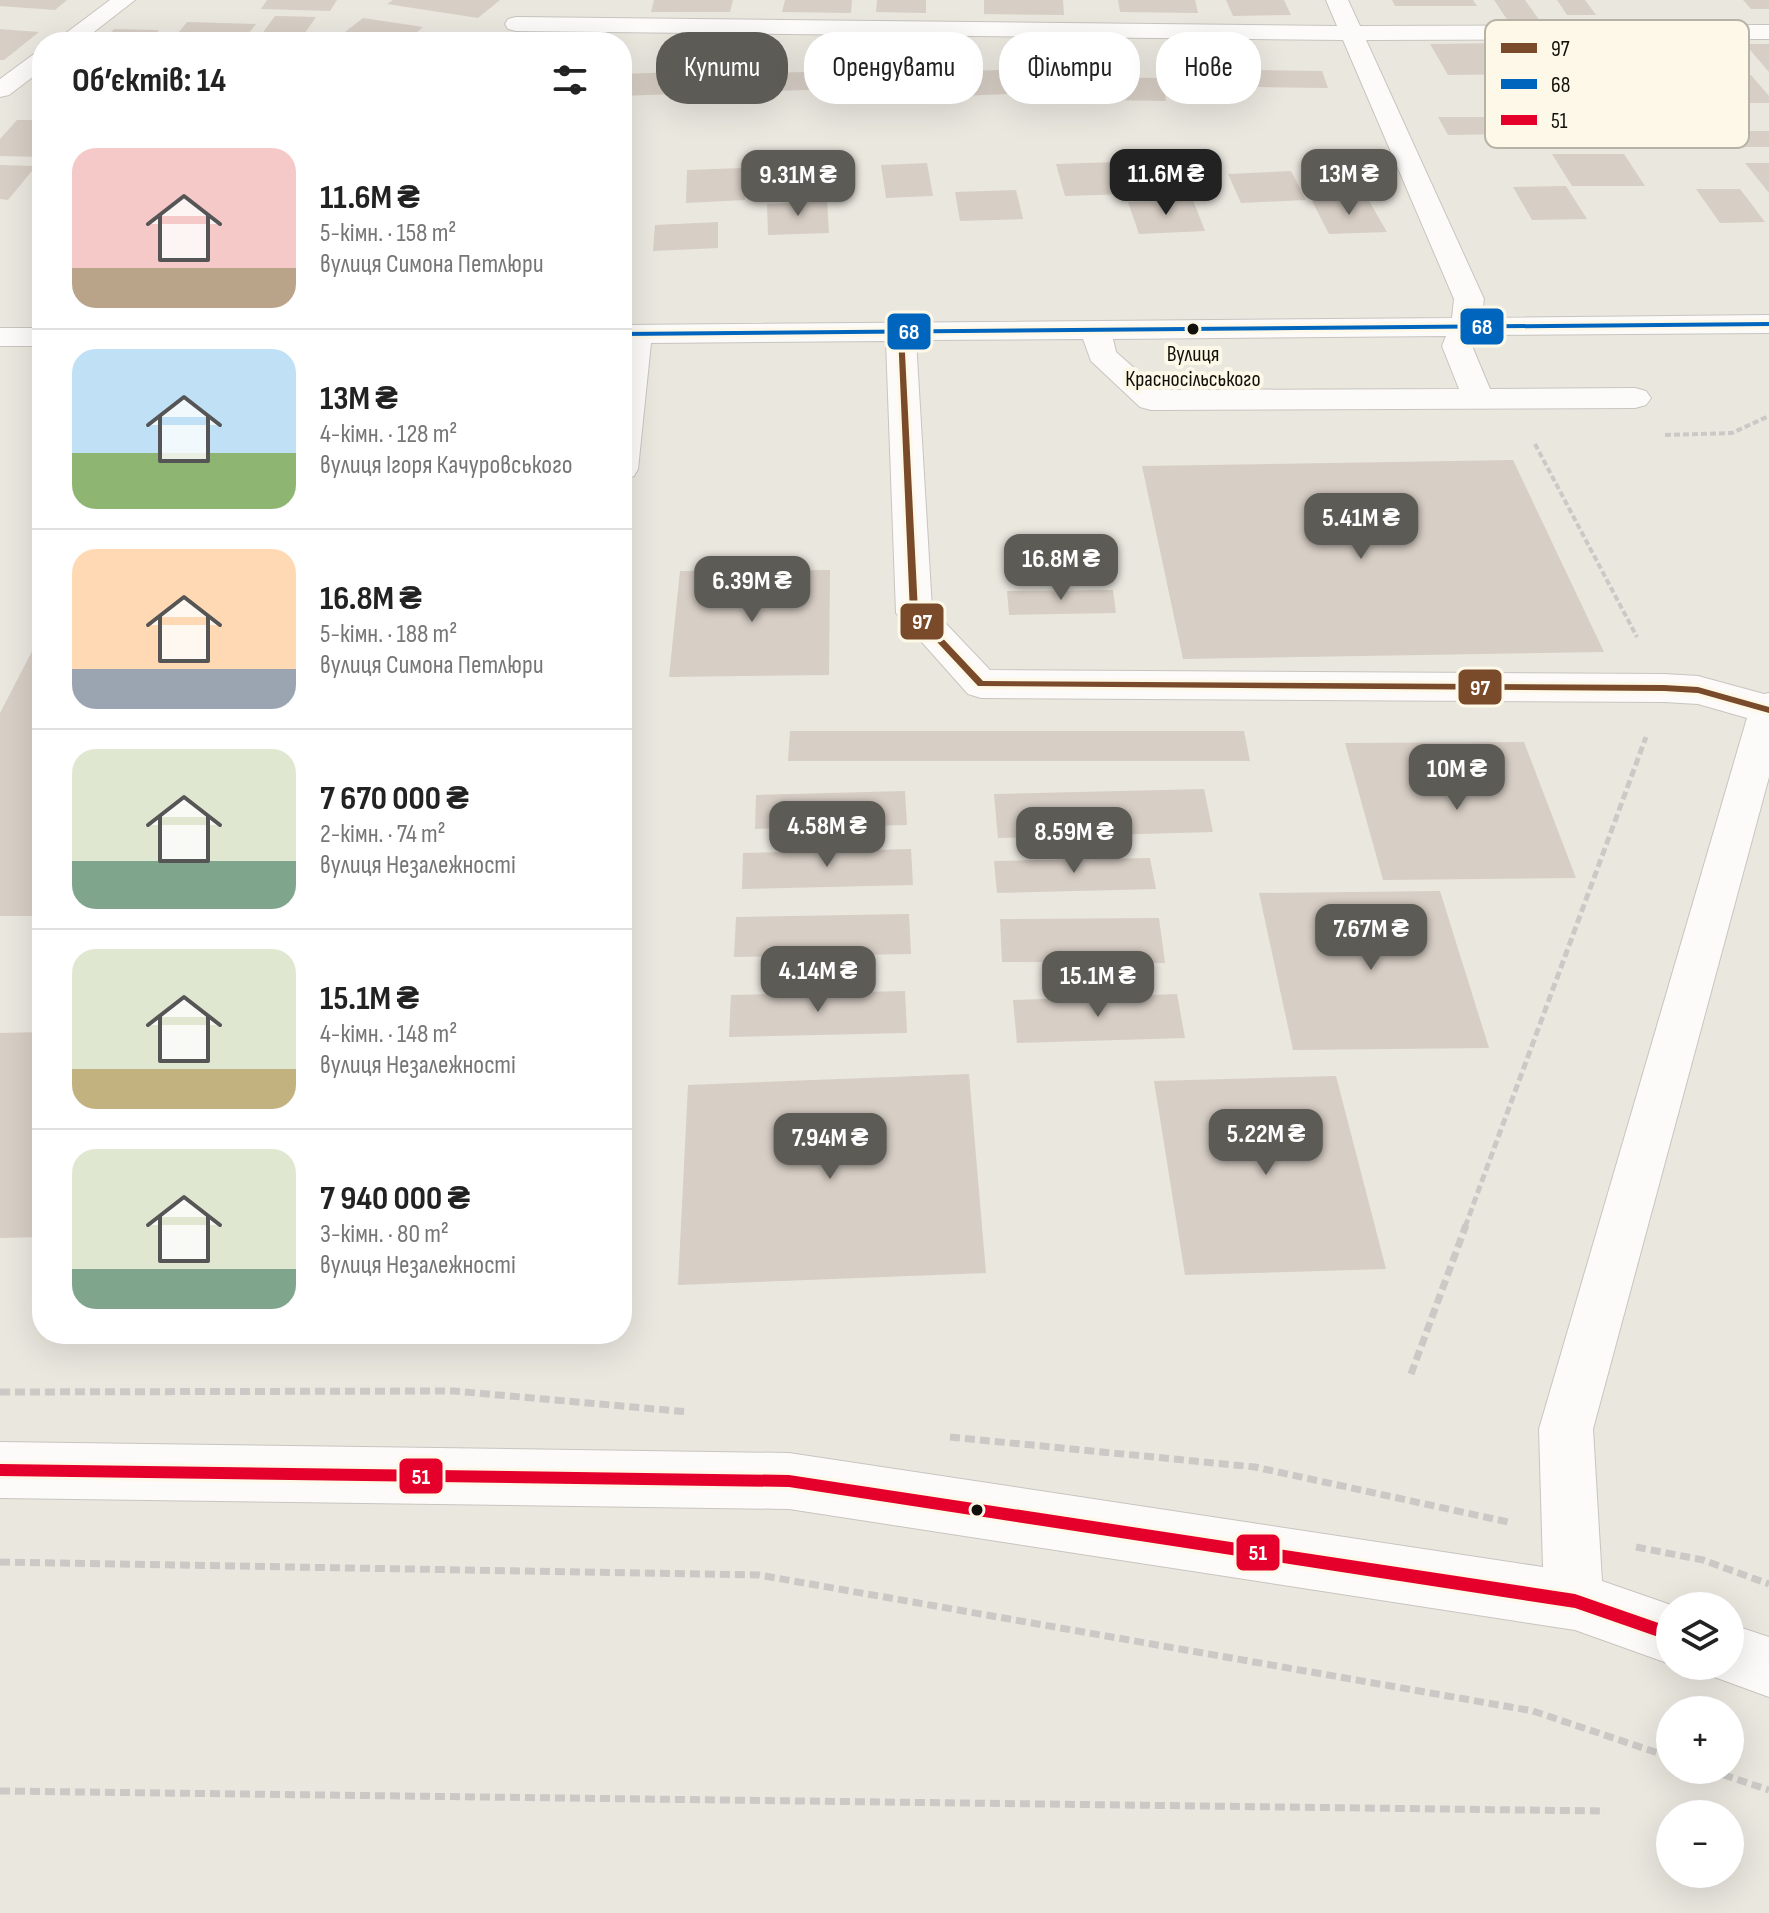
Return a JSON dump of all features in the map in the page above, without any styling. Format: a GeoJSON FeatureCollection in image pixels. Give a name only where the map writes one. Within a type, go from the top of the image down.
{"type":"FeatureCollection","features":[{"type":"Feature","properties":{"kind":"street"},"geometry":{"type":"LineString","coordinates":[[80,32],[124,0]]}},
{"type":"Feature","properties":{"kind":"street"},"geometry":{"type":"LineString","coordinates":[[508,32],[537,0]]}},
{"type":"Feature","properties":{"kind":"street"},"geometry":{"type":"LineString","coordinates":[[954,0],[957,29]]}},
{"type":"Feature","properties":{"kind":"street"},"geometry":{"type":"LineString","coordinates":[[1337,0],[1469,299],[1465,327],[1457,346],[1479,399]]}},
{"type":"Feature","properties":{"kind":"street"},"geometry":{"type":"LineString","coordinates":[[1735,11],[1747,20]]}},
{"type":"Feature","properties":{"kind":"street"},"geometry":{"type":"LineString","coordinates":[[516,24],[1485,33]]}},
{"type":"Feature","properties":{"kind":"street"},"geometry":{"type":"LineString","coordinates":[[0,90],[32,66]]}},
{"type":"Feature","properties":{"kind":"street"},"geometry":{"type":"LineString","coordinates":[[632,334],[1769,324]]}},
{"type":"Feature","properties":{"kind":"street"},"geometry":{"type":"LineString","coordinates":[[1096,332],[1102,355],[1151,400],[1635,398]]}},
{"type":"Feature","properties":{"kind":"street"},"geometry":{"type":"LineString","coordinates":[[901,333],[914,613],[981,684],[1664,688],[1698,690],[1769,708],[1566,1429],[1569,1535],[1575,1601]]}},
{"type":"Feature","properties":{"kind":"street"},"geometry":{"type":"LineString","coordinates":[[0,337],[32,337]]}},
{"type":"Feature","properties":{"kind":"street"},"geometry":{"type":"LineString","coordinates":[[0,1470],[789,1481],[1575,1601],[1656,1629]]}},
{"type":"Feature","properties":{"kind":"street"},"geometry":{"type":"LineString","coordinates":[[1744,1659],[1769,1667]]}},
{"type":"Feature","properties":{"kind":"path"},"geometry":{"type":"LineString","coordinates":[[1411,1374],[1664,688],[1532,438]]}},
{"type":"Feature","properties":{"kind":"path"},"geometry":{"type":"LineString","coordinates":[[0,1562],[759,1575],[1533,1711],[1656,1752]]}},
{"type":"Feature","properties":{"kind":"path"},"geometry":{"type":"LineString","coordinates":[[1744,1782],[1769,1790]]}},
{"type":"Feature","properties":{"kind":"path"},"geometry":{"type":"LineString","coordinates":[[0,1791],[1605,1811]]}},
{"type":"Feature","properties":{"kind":"building"},"geometry":{"type":"Polygon","coordinates":[[[0,0],[67,0],[55,10],[0,6],[0,0]]]}},
{"type":"Feature","properties":{"kind":"building"},"geometry":{"type":"Polygon","coordinates":[[[267,0],[337,0],[330,11],[261,9],[267,0]]]}},
{"type":"Feature","properties":{"kind":"building"},"geometry":{"type":"Polygon","coordinates":[[[393,0],[500,0],[478,18],[387,4],[393,0]]]}},
{"type":"Feature","properties":{"kind":"building"},"geometry":{"type":"Polygon","coordinates":[[[654,0],[733,0],[730,12],[651,12],[654,0]]]}},
{"type":"Feature","properties":{"kind":"building"},"geometry":{"type":"Polygon","coordinates":[[[785,0],[852,0],[851,13],[782,12],[785,0]]]}},
{"type":"Feature","properties":{"kind":"building"},"geometry":{"type":"Polygon","coordinates":[[[877,0],[926,0],[926,13],[876,12],[877,0]]]}},
{"type":"Feature","properties":{"kind":"building"},"geometry":{"type":"Polygon","coordinates":[[[984,0],[1063,0],[1064,15],[984,14],[984,0]]]}},
{"type":"Feature","properties":{"kind":"building"},"geometry":{"type":"Polygon","coordinates":[[[1118,0],[1195,0],[1198,13],[1120,12],[1118,0]]]}},
{"type":"Feature","properties":{"kind":"building"},"geometry":{"type":"Polygon","coordinates":[[[1226,0],[1284,0],[1291,15],[1233,16],[1226,0]]]}},
{"type":"Feature","properties":{"kind":"building"},"geometry":{"type":"Polygon","coordinates":[[[1392,0],[1473,0],[1477,6],[1395,6],[1392,0]]]}},
{"type":"Feature","properties":{"kind":"building"},"geometry":{"type":"Polygon","coordinates":[[[1494,0],[1525,0],[1539,20],[1507,20],[1494,0]]]}},
{"type":"Feature","properties":{"kind":"building"},"geometry":{"type":"Polygon","coordinates":[[[1557,0],[1585,0],[1596,15],[1567,15],[1557,0]]]}},
{"type":"Feature","properties":{"kind":"building"},"geometry":{"type":"Polygon","coordinates":[[[1743,0],[1769,0],[1769,9],[1751,9],[1743,0]]]}},
{"type":"Feature","properties":{"kind":"building"},"geometry":{"type":"Polygon","coordinates":[[[275,16],[316,17],[306,32],[263,32],[275,16]]]}},
{"type":"Feature","properties":{"kind":"building"},"geometry":{"type":"Polygon","coordinates":[[[363,18],[423,27],[417,32],[345,32],[363,18]]]}},
{"type":"Feature","properties":{"kind":"building"},"geometry":{"type":"Polygon","coordinates":[[[187,22],[256,24],[250,32],[179,32],[187,22]]]}},
{"type":"Feature","properties":{"kind":"building"},"geometry":{"type":"Polygon","coordinates":[[[0,29],[39,32],[32,32],[32,38],[0,60],[0,29]]]}},
{"type":"Feature","properties":{"kind":"building"},"geometry":{"type":"Polygon","coordinates":[[[114,29],[159,30],[157,32],[111,32],[114,29]]]}},
{"type":"Feature","properties":{"kind":"building"},"geometry":{"type":"Polygon","coordinates":[[[1485,43],[1485,75],[1448,75],[1430,44],[1485,43]]]}},
{"type":"Feature","properties":{"kind":"building"},"geometry":{"type":"Polygon","coordinates":[[[1749,44],[1769,44],[1769,72],[1749,49],[1749,44]]]}},
{"type":"Feature","properties":{"kind":"building"},"geometry":{"type":"Polygon","coordinates":[[[999,70],[999,94],[983,95],[983,71],[999,70]]]}},
{"type":"Feature","properties":{"kind":"building"},"geometry":{"type":"Polygon","coordinates":[[[1261,70],[1322,71],[1328,88],[1261,87],[1261,70]]]}},
{"type":"Feature","properties":{"kind":"building"},"geometry":{"type":"Polygon","coordinates":[[[804,72],[804,90],[788,91],[788,73],[804,72]]]}},
{"type":"Feature","properties":{"kind":"building"},"geometry":{"type":"Polygon","coordinates":[[[656,73],[656,95],[632,96],[632,74],[656,73]]]}},
{"type":"Feature","properties":{"kind":"building"},"geometry":{"type":"Polygon","coordinates":[[[1749,75],[1769,96],[1769,103],[1749,103],[1749,75]]]}},
{"type":"Feature","properties":{"kind":"building"},"geometry":{"type":"Polygon","coordinates":[[[1140,78],[1156,78],[1156,101],[1140,101],[1140,78]]]}},
{"type":"Feature","properties":{"kind":"building"},"geometry":{"type":"Polygon","coordinates":[[[1438,117],[1485,117],[1485,134],[1448,135],[1438,117]]]}},
{"type":"Feature","properties":{"kind":"building"},"geometry":{"type":"Polygon","coordinates":[[[17,120],[32,120],[32,157],[0,156],[0,139],[17,120]]]}},
{"type":"Feature","properties":{"kind":"building"},"geometry":{"type":"Polygon","coordinates":[[[1749,131],[1769,131],[1769,147],[1749,147],[1749,131]]]}},
{"type":"Feature","properties":{"kind":"building"},"geometry":{"type":"Polygon","coordinates":[[[1552,154],[1624,154],[1645,186],[1572,186],[1552,154]]]}},
{"type":"Feature","properties":{"kind":"building"},"geometry":{"type":"Polygon","coordinates":[[[1117,162],[1128,194],[1065,196],[1056,164],[1117,162]]]}},
{"type":"Feature","properties":{"kind":"building"},"geometry":{"type":"Polygon","coordinates":[[[927,163],[933,196],[886,198],[881,165],[927,163]]]}},
{"type":"Feature","properties":{"kind":"building"},"geometry":{"type":"Polygon","coordinates":[[[1745,163],[1769,163],[1769,193],[1745,163]]]}},
{"type":"Feature","properties":{"kind":"building"},"geometry":{"type":"Polygon","coordinates":[[[0,165],[32,166],[32,171],[8,200],[0,199],[0,165]]]}},
{"type":"Feature","properties":{"kind":"building"},"geometry":{"type":"Polygon","coordinates":[[[744,168],[745,200],[686,203],[687,170],[744,168]]]}},
{"type":"Feature","properties":{"kind":"building"},"geometry":{"type":"Polygon","coordinates":[[[1291,171],[1306,200],[1241,203],[1228,174],[1291,171]]]}},
{"type":"Feature","properties":{"kind":"building"},"geometry":{"type":"Polygon","coordinates":[[[1566,186],[1587,219],[1532,220],[1513,187],[1566,186]]]}},
{"type":"Feature","properties":{"kind":"building"},"geometry":{"type":"Polygon","coordinates":[[[1696,189],[1740,189],[1765,222],[1720,223],[1696,189]]]}},
{"type":"Feature","properties":{"kind":"building"},"geometry":{"type":"Polygon","coordinates":[[[1016,190],[1023,219],[960,221],[955,192],[1016,190]]]}},
{"type":"Feature","properties":{"kind":"building"},"geometry":{"type":"Polygon","coordinates":[[[1368,199],[1387,232],[1329,234],[1312,201],[1368,199]]]}},
{"type":"Feature","properties":{"kind":"building"},"geometry":{"type":"Polygon","coordinates":[[[1193,200],[1205,231],[1139,234],[1128,202],[1193,200]]]}},
{"type":"Feature","properties":{"kind":"building"},"geometry":{"type":"Polygon","coordinates":[[[827,201],[829,233],[768,235],[767,204],[827,201]]]}},
{"type":"Feature","properties":{"kind":"building"},"geometry":{"type":"Polygon","coordinates":[[[718,222],[718,248],[653,251],[655,225],[718,222]]]}},
{"type":"Feature","properties":{"kind":"building"},"geometry":{"type":"Polygon","coordinates":[[[1513,460],[1604,652],[1183,659],[1142,466],[1513,460]]]}},
{"type":"Feature","properties":{"kind":"building"},"geometry":{"type":"Polygon","coordinates":[[[830,570],[829,675],[669,677],[680,571],[830,570]]]}},
{"type":"Feature","properties":{"kind":"building"},"geometry":{"type":"Polygon","coordinates":[[[1113,590],[1116,613],[1009,615],[1007,591],[1113,590]]]}},
{"type":"Feature","properties":{"kind":"building"},"geometry":{"type":"Polygon","coordinates":[[[32,651],[32,916],[0,916],[0,713],[32,651]]]}},
{"type":"Feature","properties":{"kind":"building"},"geometry":{"type":"Polygon","coordinates":[[[790,731],[1244,731],[1250,761],[788,761],[790,731]]]}},
{"type":"Feature","properties":{"kind":"building"},"geometry":{"type":"Polygon","coordinates":[[[1524,742],[1576,878],[1383,880],[1345,743],[1524,742]]]}},
{"type":"Feature","properties":{"kind":"building"},"geometry":{"type":"Polygon","coordinates":[[[1204,789],[1213,832],[998,838],[994,794],[1204,789]]]}},
{"type":"Feature","properties":{"kind":"building"},"geometry":{"type":"Polygon","coordinates":[[[905,791],[907,825],[755,829],[756,795],[905,791]]]}},
{"type":"Feature","properties":{"kind":"building"},"geometry":{"type":"Polygon","coordinates":[[[911,849],[913,885],[742,889],[743,853],[911,849]]]}},
{"type":"Feature","properties":{"kind":"building"},"geometry":{"type":"Polygon","coordinates":[[[1150,858],[1156,889],[997,893],[994,861],[1150,858]]]}},
{"type":"Feature","properties":{"kind":"building"},"geometry":{"type":"Polygon","coordinates":[[[1440,891],[1489,1048],[1293,1050],[1259,893],[1440,891]]]}},
{"type":"Feature","properties":{"kind":"building"},"geometry":{"type":"Polygon","coordinates":[[[909,914],[911,954],[734,957],[736,917],[909,914]]]}},
{"type":"Feature","properties":{"kind":"building"},"geometry":{"type":"Polygon","coordinates":[[[1159,918],[1165,963],[1002,962],[1000,919],[1159,918]]]}},
{"type":"Feature","properties":{"kind":"building"},"geometry":{"type":"Polygon","coordinates":[[[905,991],[907,1033],[729,1037],[731,995],[905,991]]]}},
{"type":"Feature","properties":{"kind":"building"},"geometry":{"type":"Polygon","coordinates":[[[1177,994],[1185,1038],[1017,1043],[1013,1000],[1177,994]]]}},
{"type":"Feature","properties":{"kind":"building"},"geometry":{"type":"Polygon","coordinates":[[[32,1032],[32,1237],[0,1238],[0,1033],[32,1032]]]}},
{"type":"Feature","properties":{"kind":"building"},"geometry":{"type":"Polygon","coordinates":[[[969,1074],[986,1273],[678,1285],[688,1085],[969,1074]]]}},
{"type":"Feature","properties":{"kind":"building"},"geometry":{"type":"Polygon","coordinates":[[[1336,1076],[1386,1269],[1185,1275],[1154,1081],[1336,1076]]]}},
{"type":"Feature","properties":{"kind":"transit line","name":"68"},"geometry":{"type":"LineString","coordinates":[[632,334],[1769,324]]}},
{"type":"Feature","properties":{"kind":"transit line","name":"97"},"geometry":{"type":"LineString","coordinates":[[901,333],[914,613],[981,684],[1664,688],[1698,690],[1769,710]]}},
{"type":"Feature","properties":{"kind":"transit line","name":"51"},"geometry":{"type":"LineString","coordinates":[[0,1470],[789,1481],[1575,1601],[1656,1629]]}},
{"type":"Feature","properties":{"kind":"place","name":"Вулиця Красносільського"},"geometry":{"type":"Point","coordinates":[1193,329]}}]}
